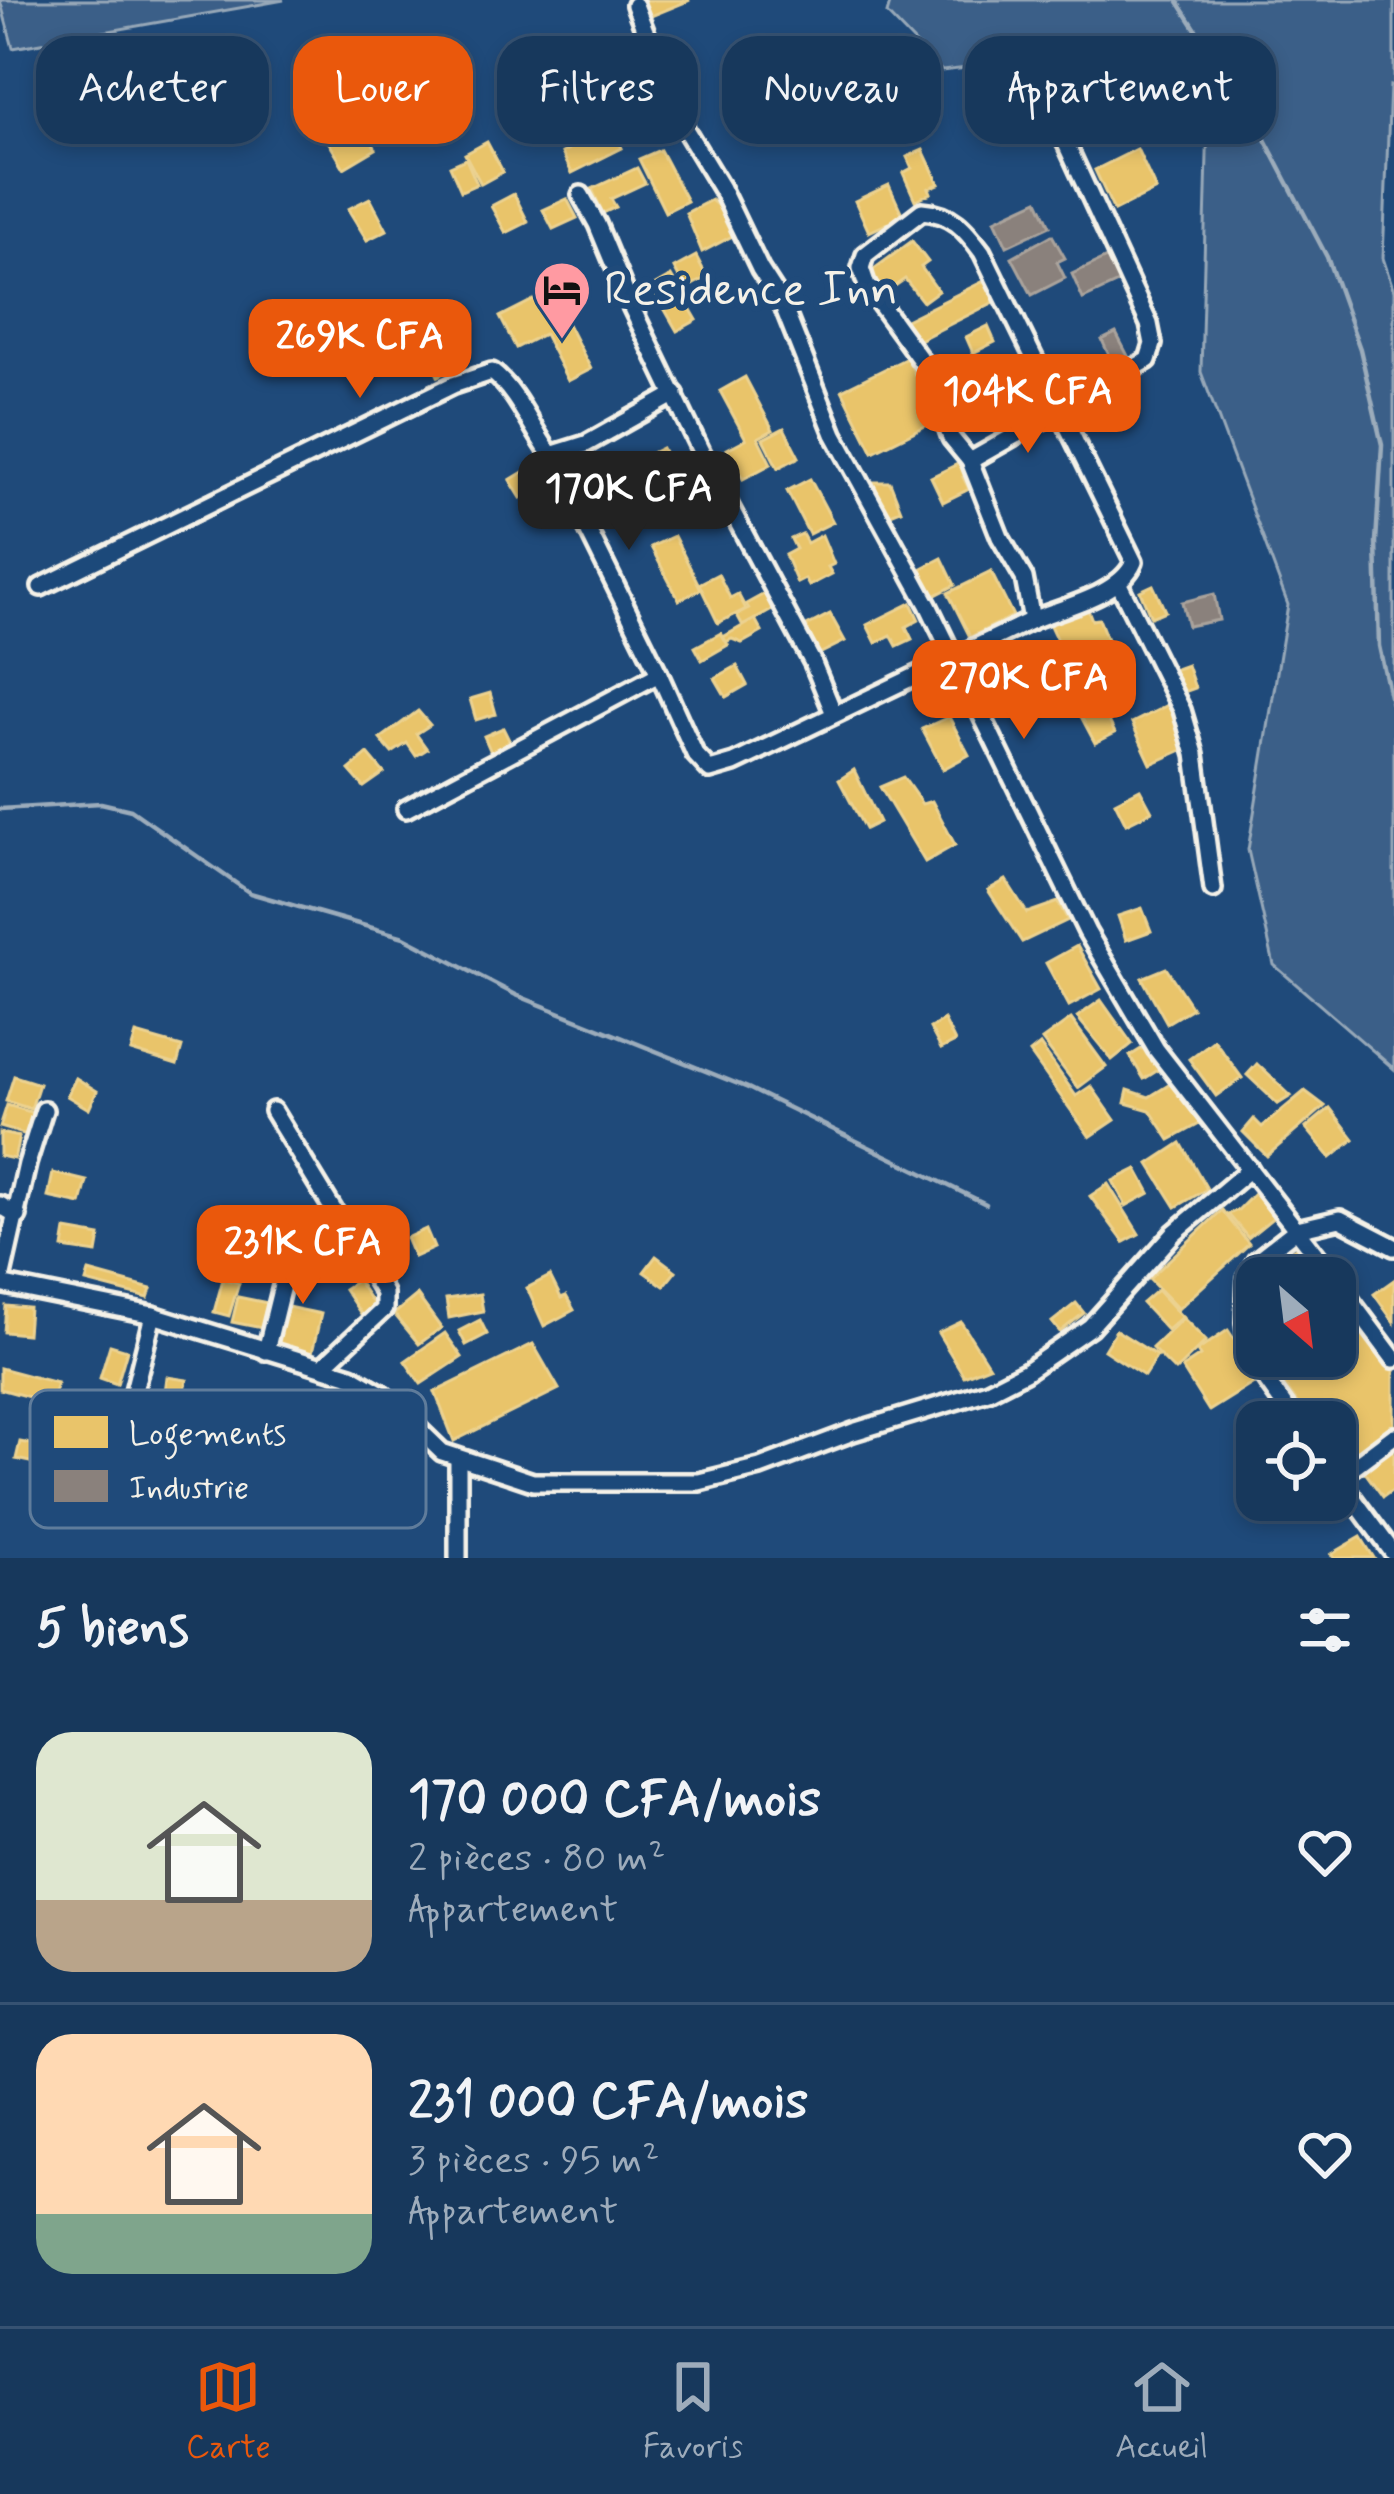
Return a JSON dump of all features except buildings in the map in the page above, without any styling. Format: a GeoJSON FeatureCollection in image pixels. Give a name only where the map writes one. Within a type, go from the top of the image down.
{"type":"FeatureCollection","features":[{"type":"Feature","properties":{"kind":"street"},"geometry":{"type":"LineString","coordinates":[[635,5],[679,119],[722,188],[782,303],[834,434],[953,655],[1087,932],[1138,1022],[1318,1257]]}},
{"type":"Feature","properties":{"kind":"street"},"geometry":{"type":"LineString","coordinates":[[970,461],[1148,360],[1153,344],[1149,324],[1066,144]]}},
{"type":"Feature","properties":{"kind":"street"},"geometry":{"type":"LineString","coordinates":[[580,196],[709,468],[813,663],[834,714]]}},
{"type":"Feature","properties":{"kind":"street"},"geometry":{"type":"LineString","coordinates":[[41,587],[453,385],[492,372],[508,384],[530,428],[551,455],[695,754],[710,770],[734,763],[953,655],[1118,582],[1128,576],[1134,562],[982,252],[962,225],[940,212],[922,212],[865,255],[861,268],[867,286],[926,366],[951,438],[970,461],[1000,537],[1024,578],[1032,620]]}},
{"type":"Feature","properties":{"kind":"street"},"geometry":{"type":"LineString","coordinates":[[551,455],[586,443],[676,394]]}},
{"type":"Feature","properties":{"kind":"street"},"geometry":{"type":"LineString","coordinates":[[1118,582],[1182,710],[1196,754],[1213,889]]}},
{"type":"Feature","properties":{"kind":"street"},"geometry":{"type":"LineString","coordinates":[[406,809],[659,674]]}},
{"type":"Feature","properties":{"kind":"street"},"geometry":{"type":"LineString","coordinates":[[44,1110],[0,1284],[153,1315],[323,1366],[375,1390]]}},
{"type":"Feature","properties":{"kind":"street"},"geometry":{"type":"LineString","coordinates":[[274,1111],[384,1293],[385,1309],[323,1366]]}},
{"type":"Feature","properties":{"kind":"street"},"geometry":{"type":"LineString","coordinates":[[426,1437],[458,1460],[533,1482],[699,1482],[760,1467],[853,1432],[988,1391],[1025,1372],[1090,1327],[1174,1233],[1250,1169]]}},
{"type":"Feature","properties":{"kind":"street"},"geometry":{"type":"LineString","coordinates":[[0,1205],[18,1216]]}},
{"type":"Feature","properties":{"kind":"street"},"geometry":{"type":"LineString","coordinates":[[1281,1401],[1249,1356],[1245,1322],[1250,1271],[1256,1261],[1297,1229],[1340,1219],[1394,1247]]}},
{"type":"Feature","properties":{"kind":"street"},"geometry":{"type":"LineString","coordinates":[[266,1351],[292,1250]]}},
{"type":"Feature","properties":{"kind":"street"},"geometry":{"type":"LineString","coordinates":[[1356,1308],[1394,1359]]}},
{"type":"Feature","properties":{"kind":"street"},"geometry":{"type":"LineString","coordinates":[[134,1390],[153,1315]]}},
{"type":"Feature","properties":{"kind":"street"},"geometry":{"type":"LineString","coordinates":[[1356,1463],[1394,1436]]}},
{"type":"Feature","properties":{"kind":"street"},"geometry":{"type":"LineString","coordinates":[[458,1460],[458,1558]]}},
{"type":"Feature","properties":{"kind":"street"},"geometry":{"type":"LineString","coordinates":[[1356,1502],[1394,1554]]}},
{"type":"Feature","properties":{"kind":"shaded area"},"geometry":{"type":"Polygon","coordinates":[[[0,0],[284,0],[81,36],[36,36],[36,44],[13,48],[0,0]]]}},
{"type":"Feature","properties":{"kind":"shaded area"},"geometry":{"type":"Polygon","coordinates":[[[891,0],[1394,0],[1394,87],[1390,86],[1383,258],[1394,291],[1394,1069],[1274,965],[1248,850],[1288,605],[1201,372],[1207,144],[1276,144],[1276,36],[965,36],[965,68],[942,71],[941,36],[908,36],[887,14],[891,0]]]}},
{"type":"Feature","properties":{"kind":"waterway"},"geometry":{"type":"LineString","coordinates":[[1177,0],[1258,126],[1327,257],[1360,349],[1382,445],[1376,542],[1379,646],[1394,715]]}},
{"type":"Feature","properties":{"kind":"waterway"},"geometry":{"type":"LineString","coordinates":[[0,809],[101,803],[131,810],[250,893],[404,937],[516,995],[748,1088],[986,1204]]}},
{"type":"Feature","properties":{"kind":"place","name":"Residence Inn"},"geometry":{"type":"Point","coordinates":[562,341]}}]}
